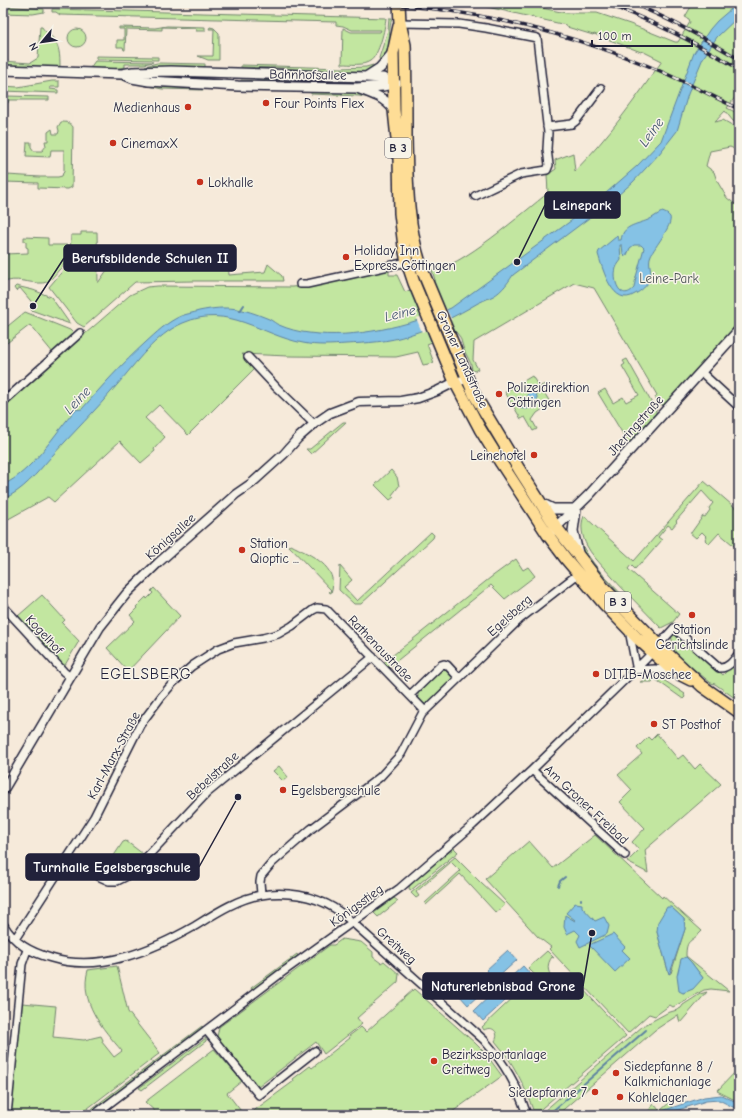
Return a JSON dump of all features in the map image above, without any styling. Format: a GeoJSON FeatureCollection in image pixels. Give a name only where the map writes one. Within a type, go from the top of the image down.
{"type":"FeatureCollection","features":[{"type":"Feature","properties":{"kind":"main road","name":"Groner Landstraße"},"geometry":{"type":"LineString","coordinates":[[399,3],[400,23],[405,45],[406,183],[409,217],[417,256],[467,379],[480,404],[556,527],[579,558],[655,648]]}},
{"type":"Feature","properties":{"kind":"main road","name":"Groner Landstraße"},"geometry":{"type":"LineString","coordinates":[[400,23],[393,53],[394,110],[399,158],[400,213],[404,247],[414,283],[439,345],[455,382],[480,429],[548,535],[578,574],[617,618],[629,630],[655,648]]}},
{"type":"Feature","properties":{"kind":"main road"},"geometry":{"type":"LineString","coordinates":[[366,77],[380,68],[393,53]]}},
{"type":"Feature","properties":{"kind":"main road","name":"Bahnhofsallee"},"geometry":{"type":"LineString","coordinates":[[3,70],[122,74],[134,72],[171,71],[366,77],[383,78],[394,83]]}},
{"type":"Feature","properties":{"kind":"main road"},"geometry":{"type":"LineString","coordinates":[[3,76],[14,71]]}},
{"type":"Feature","properties":{"kind":"main road"},"geometry":{"type":"LineString","coordinates":[[222,85],[223,73]]}},
{"type":"Feature","properties":{"kind":"main road","name":"Bahnhofsallee"},"geometry":{"type":"LineString","coordinates":[[122,74],[132,78],[149,81],[306,88],[357,88],[383,86],[394,83],[406,83]]}},
{"type":"Feature","properties":{"kind":"main road"},"geometry":{"type":"LineString","coordinates":[[357,88],[381,98],[389,103],[394,110]]}},
{"type":"Feature","properties":{"kind":"main road","name":"Jheringstraße"},"geometry":{"type":"LineString","coordinates":[[548,535],[576,509],[739,330]]}},
{"type":"Feature","properties":{"kind":"main road"},"geometry":{"type":"LineString","coordinates":[[540,502],[553,509],[576,509],[573,531],[579,558]]}},
{"type":"Feature","properties":{"kind":"main road","name":"B 3"},"geometry":{"type":"LineString","coordinates":[[655,648],[673,671],[702,686]]}},
{"type":"Feature","properties":{"kind":"main road","name":"B 3"},"geometry":{"type":"LineString","coordinates":[[655,648],[702,686],[739,712]]}},
{"type":"Feature","properties":{"kind":"street"},"geometry":{"type":"LineString","coordinates":[[400,23],[459,24],[537,38],[547,127],[548,170],[521,174],[474,196]]}},
{"type":"Feature","properties":{"kind":"street"},"geometry":{"type":"LineString","coordinates":[[547,127],[572,124],[576,121],[601,88]]}},
{"type":"Feature","properties":{"kind":"street"},"geometry":{"type":"LineString","coordinates":[[300,284],[307,284],[407,262]]}},
{"type":"Feature","properties":{"kind":"street"},"geometry":{"type":"LineString","coordinates":[[3,402],[80,333]]}},
{"type":"Feature","properties":{"kind":"street"},"geometry":{"type":"LineString","coordinates":[[248,357],[314,424]]}},
{"type":"Feature","properties":{"kind":"street"},"geometry":{"type":"LineString","coordinates":[[701,372],[739,407]]}},
{"type":"Feature","properties":{"kind":"street","name":"Königsallee"},"geometry":{"type":"LineString","coordinates":[[3,791],[100,627],[113,610],[142,577],[236,494],[252,483],[284,454],[298,438],[314,424],[336,410],[359,402],[406,400],[428,394],[455,382],[467,379]]}},
{"type":"Feature","properties":{"kind":"street","name":"Egelsberg"},"geometry":{"type":"LineString","coordinates":[[261,894],[260,880],[263,872],[310,829],[380,777],[401,754],[422,714],[520,620],[578,574]]}},
{"type":"Feature","properties":{"kind":"street","name":"Kogelhof"},"geometry":{"type":"LineString","coordinates":[[3,606],[70,677]]}},
{"type":"Feature","properties":{"kind":"street","name":"Rathenaustraße"},"geometry":{"type":"LineString","coordinates":[[317,608],[326,609],[425,711]]}},
{"type":"Feature","properties":{"kind":"street","name":"Karl-Marx-Straße"},"geometry":{"type":"LineString","coordinates":[[15,939],[94,817],[140,725],[156,702],[173,683],[192,666],[218,649],[234,643],[278,634],[317,608]]}},
{"type":"Feature","properties":{"kind":"street","name":"Königsstieg"},"geometry":{"type":"LineString","coordinates":[[94,1115],[320,945],[353,923],[400,888],[453,843],[532,770],[674,628],[719,668],[727,667],[739,654]]}},
{"type":"Feature","properties":{"kind":"street"},"geometry":{"type":"LineString","coordinates":[[629,630],[635,668],[673,671]]}},
{"type":"Feature","properties":{"kind":"street","name":"Bebelstraße"},"geometry":{"type":"LineString","coordinates":[[68,857],[106,880],[116,881],[125,877],[206,794],[373,657]]}},
{"type":"Feature","properties":{"kind":"street"},"geometry":{"type":"LineString","coordinates":[[410,696],[441,665],[447,665],[459,678]]}},
{"type":"Feature","properties":{"kind":"street","name":"Am Groner Freibad"},"geometry":{"type":"LineString","coordinates":[[532,770],[625,855]]}},
{"type":"Feature","properties":{"kind":"street","name":"Greitweg"},"geometry":{"type":"LineString","coordinates":[[27,950],[72,963],[95,962],[146,950],[168,941],[243,899],[261,894],[273,893],[295,894],[314,898],[332,907],[353,923],[484,1040],[499,1057],[511,1075],[527,1115]]}},
{"type":"Feature","properties":{"kind":"street"},"geometry":{"type":"LineString","coordinates":[[3,924],[15,939],[27,950],[22,964],[7,1115]]}},
{"type":"Feature","properties":{"kind":"street"},"geometry":{"type":"LineString","coordinates":[[206,1030],[258,1095],[315,1051]]}},
{"type":"Feature","properties":{"kind":"green space","name":"Leine-Park"},"geometry":{"type":"Polygon","coordinates":[[[470,3],[517,3],[566,13],[597,13],[678,42],[690,22],[689,19],[685,17],[693,3],[739,3],[739,92],[727,108],[739,114],[739,123],[733,121],[725,111],[715,122],[723,120],[739,129],[739,151],[730,147],[710,151],[706,166],[714,172],[717,181],[727,198],[739,206],[739,324],[666,405],[658,402],[655,397],[657,395],[594,288],[574,283],[474,342],[473,360],[478,369],[474,371],[472,370],[460,337],[456,332],[427,344],[434,363],[423,365],[418,352],[396,357],[242,354],[255,368],[188,435],[159,405],[145,418],[165,437],[154,449],[155,451],[141,463],[120,441],[54,502],[48,497],[3,522],[3,405],[130,295],[147,287],[158,286],[292,287],[389,270],[389,275],[397,275],[405,292],[435,280],[432,270],[444,267],[474,250],[548,193],[547,175],[556,169],[555,160],[573,153],[575,171],[610,131],[662,61],[642,51],[641,52],[594,34],[593,35],[567,27],[566,25],[470,3]]]}},
{"type":"Feature","properties":{"kind":"green space"},"geometry":{"type":"Polygon","coordinates":[[[3,6],[44,9],[44,12],[33,14],[3,13],[3,6]]]}},
{"type":"Feature","properties":{"kind":"green space"},"geometry":{"type":"Polygon","coordinates":[[[52,9],[386,18],[381,41],[373,58],[364,64],[342,64],[343,28],[351,32],[380,32],[381,30],[352,30],[336,25],[336,22],[60,15],[56,12],[52,12],[52,9]]]}},
{"type":"Feature","properties":{"kind":"green space"},"geometry":{"type":"Polygon","coordinates":[[[389,18],[392,18],[388,50],[381,64],[379,58],[388,30],[389,18]]]}},
{"type":"Feature","properties":{"kind":"green space"},"geometry":{"type":"Polygon","coordinates":[[[167,26],[205,27],[205,31],[196,31],[196,28],[162,27],[162,30],[126,29],[125,50],[123,47],[117,47],[117,40],[124,40],[124,29],[119,29],[119,27],[155,28],[167,26]]]}},
{"type":"Feature","properties":{"kind":"green space"},"geometry":{"type":"Polygon","coordinates":[[[40,27],[42,27],[54,39],[58,47],[60,67],[3,66],[3,61],[30,63],[38,58],[40,27]]]}},
{"type":"Feature","properties":{"kind":"green space"},"geometry":{"type":"Polygon","coordinates":[[[210,27],[214,28],[219,33],[219,60],[208,60],[198,56],[213,56],[214,29],[209,29],[210,27]]]}},
{"type":"Feature","properties":{"kind":"green space"},"geometry":{"type":"Polygon","coordinates":[[[77,29],[83,32],[86,38],[83,44],[77,47],[71,44],[68,38],[71,32],[77,29]]]}},
{"type":"Feature","properties":{"kind":"green space"},"geometry":{"type":"Polygon","coordinates":[[[96,56],[158,57],[158,60],[96,59],[96,56]]]}},
{"type":"Feature","properties":{"kind":"green space"},"geometry":{"type":"Polygon","coordinates":[[[95,61],[153,62],[144,64],[125,64],[125,67],[112,69],[90,68],[95,61]]]}},
{"type":"Feature","properties":{"kind":"green space"},"geometry":{"type":"Polygon","coordinates":[[[157,63],[205,64],[205,70],[145,66],[157,63]]]}},
{"type":"Feature","properties":{"kind":"green space"},"geometry":{"type":"Polygon","coordinates":[[[241,65],[342,68],[366,67],[373,65],[375,68],[358,74],[337,74],[291,68],[241,67],[241,65]]]}},
{"type":"Feature","properties":{"kind":"green space"},"geometry":{"type":"Polygon","coordinates":[[[133,74],[205,76],[205,79],[156,79],[133,74]]]}},
{"type":"Feature","properties":{"kind":"green space"},"geometry":{"type":"Polygon","coordinates":[[[109,77],[162,87],[205,89],[162,89],[109,77]]]}},
{"type":"Feature","properties":{"kind":"green space"},"geometry":{"type":"Polygon","coordinates":[[[241,80],[379,81],[379,83],[241,83],[241,80]]]}},
{"type":"Feature","properties":{"kind":"green space"},"geometry":{"type":"Polygon","coordinates":[[[59,81],[59,87],[50,87],[50,89],[58,90],[58,93],[3,91],[3,86],[18,87],[59,81]]]}},
{"type":"Feature","properties":{"kind":"green space"},"geometry":{"type":"Polygon","coordinates":[[[311,91],[359,93],[376,99],[359,96],[311,94],[311,91]]]}},
{"type":"Feature","properties":{"kind":"green space"},"geometry":{"type":"Polygon","coordinates":[[[6,96],[49,97],[49,100],[9,100],[7,104],[5,133],[6,96]]]}},
{"type":"Feature","properties":{"kind":"green space"},"geometry":{"type":"Polygon","coordinates":[[[61,122],[69,123],[73,127],[72,187],[68,189],[38,188],[38,183],[4,182],[5,142],[7,175],[40,177],[62,176],[64,172],[64,150],[51,150],[50,157],[26,156],[27,142],[31,142],[31,147],[34,151],[42,151],[46,146],[45,141],[48,141],[48,132],[52,129],[53,134],[58,134],[58,127],[61,122]]]}},
{"type":"Feature","properties":{"kind":"green space"},"geometry":{"type":"Polygon","coordinates":[[[81,232],[97,232],[98,283],[107,270],[175,267],[203,255],[228,258],[229,275],[265,272],[268,264],[282,276],[283,281],[135,282],[84,327],[77,323],[49,287],[66,267],[70,258],[71,235],[81,235],[81,232]]]}},
{"type":"Feature","properties":{"kind":"green space"},"geometry":{"type":"Polygon","coordinates":[[[24,237],[48,238],[48,245],[67,245],[67,256],[65,263],[53,277],[43,283],[13,280],[3,283],[3,259],[5,259],[5,254],[28,253],[28,248],[26,247],[24,237]]]}},
{"type":"Feature","properties":{"kind":"green space"},"geometry":{"type":"Polygon","coordinates":[[[16,286],[33,290],[51,297],[70,324],[31,310],[35,306],[20,288],[16,291],[14,288],[16,286]]]}},
{"type":"Feature","properties":{"kind":"green space"},"geometry":{"type":"Polygon","coordinates":[[[25,312],[70,330],[75,335],[53,353],[30,325],[3,346],[3,330],[25,312]]]}},
{"type":"Feature","properties":{"kind":"green space"},"geometry":{"type":"Polygon","coordinates":[[[627,359],[654,407],[656,406],[656,413],[629,444],[598,393],[605,389],[613,403],[623,397],[626,402],[639,395],[622,366],[625,364],[623,361],[627,359]]]}},
{"type":"Feature","properties":{"kind":"green space"},"geometry":{"type":"Polygon","coordinates":[[[532,376],[539,387],[545,384],[546,386],[542,389],[553,407],[551,408],[549,405],[537,413],[532,420],[537,429],[533,431],[525,417],[521,419],[505,392],[532,376]]]}},
{"type":"Feature","properties":{"kind":"green space"},"geometry":{"type":"Polygon","coordinates":[[[343,422],[346,422],[311,454],[306,449],[310,449],[343,422]]]}},
{"type":"Feature","properties":{"kind":"green space"},"geometry":{"type":"Polygon","coordinates":[[[391,470],[397,477],[399,486],[392,495],[394,497],[390,500],[375,485],[391,470]]]}},
{"type":"Feature","properties":{"kind":"green space"},"geometry":{"type":"Polygon","coordinates":[[[704,481],[739,511],[739,550],[719,533],[709,544],[705,540],[707,537],[702,532],[696,538],[690,533],[703,516],[705,517],[713,503],[702,491],[676,521],[677,522],[672,528],[668,525],[658,537],[662,540],[642,563],[641,562],[635,569],[631,565],[628,569],[679,614],[673,622],[661,628],[590,552],[583,535],[582,527],[584,516],[634,561],[704,481]]]}},
{"type":"Feature","properties":{"kind":"green space"},"geometry":{"type":"Polygon","coordinates":[[[431,532],[434,535],[433,538],[361,604],[354,604],[339,590],[340,566],[352,580],[344,587],[357,601],[431,532]]]}},
{"type":"Feature","properties":{"kind":"green space"},"geometry":{"type":"Polygon","coordinates":[[[578,536],[594,563],[629,602],[627,603],[588,558],[580,546],[578,536]]]}},
{"type":"Feature","properties":{"kind":"green space"},"geometry":{"type":"Polygon","coordinates":[[[291,545],[314,557],[327,569],[333,584],[331,593],[329,592],[331,590],[289,546],[291,545]]]}},
{"type":"Feature","properties":{"kind":"green space"},"geometry":{"type":"Polygon","coordinates":[[[516,559],[523,570],[528,567],[535,576],[505,599],[491,585],[388,668],[383,663],[490,578],[516,559]]]}},
{"type":"Feature","properties":{"kind":"green space"},"geometry":{"type":"Polygon","coordinates":[[[154,588],[180,616],[128,671],[107,648],[135,621],[130,615],[146,597],[147,599],[153,593],[151,591],[154,588]]]}},
{"type":"Feature","properties":{"kind":"green space"},"geometry":{"type":"Polygon","coordinates":[[[42,595],[65,620],[62,623],[79,641],[65,665],[63,665],[18,616],[42,595]]]}},
{"type":"Feature","properties":{"kind":"green space"},"geometry":{"type":"Polygon","coordinates":[[[672,635],[681,637],[723,675],[739,658],[739,701],[715,684],[711,683],[674,653],[675,651],[672,635]]]}},
{"type":"Feature","properties":{"kind":"green space"},"geometry":{"type":"Polygon","coordinates":[[[442,667],[445,667],[455,677],[429,703],[424,704],[418,697],[418,692],[442,667]]]}},
{"type":"Feature","properties":{"kind":"green space"},"geometry":{"type":"Polygon","coordinates":[[[651,677],[662,679],[685,694],[685,697],[683,699],[655,679],[652,682],[640,682],[651,677]]]}},
{"type":"Feature","properties":{"kind":"green space"},"geometry":{"type":"Polygon","coordinates":[[[657,734],[678,759],[683,755],[695,769],[700,764],[721,784],[645,850],[648,873],[627,862],[639,850],[632,842],[645,828],[620,802],[632,790],[618,775],[642,754],[637,748],[648,737],[651,740],[657,734]]]}},
{"type":"Feature","properties":{"kind":"green space"},"geometry":{"type":"Polygon","coordinates":[[[279,766],[288,777],[283,781],[273,771],[279,766]]]}},
{"type":"Feature","properties":{"kind":"green space"},"geometry":{"type":"Polygon","coordinates":[[[595,835],[662,898],[663,896],[702,931],[688,943],[686,956],[729,991],[711,989],[704,990],[673,1007],[670,1005],[655,1016],[649,1014],[628,1033],[549,949],[551,947],[538,937],[485,879],[529,841],[553,868],[595,835]],[[671,907],[657,932],[669,974],[671,973],[685,929],[684,919],[671,907]],[[691,962],[683,993],[693,988],[703,978],[691,962]]]}},
{"type":"Feature","properties":{"kind":"green space"},"geometry":{"type":"Polygon","coordinates":[[[126,841],[143,854],[126,870],[115,874],[103,872],[123,842],[126,841]]]}},
{"type":"Feature","properties":{"kind":"green space"},"geometry":{"type":"Polygon","coordinates":[[[454,848],[458,852],[410,891],[410,884],[454,848]]]}},
{"type":"Feature","properties":{"kind":"green space"},"geometry":{"type":"Polygon","coordinates":[[[455,857],[505,905],[496,913],[460,874],[426,905],[425,903],[460,871],[451,862],[416,892],[419,896],[416,898],[411,893],[455,857]]]}},
{"type":"Feature","properties":{"kind":"green space"},"geometry":{"type":"Polygon","coordinates":[[[394,898],[398,901],[378,917],[374,913],[394,898]]]}},
{"type":"Feature","properties":{"kind":"green space"},"geometry":{"type":"Polygon","coordinates":[[[342,939],[361,942],[373,952],[373,957],[381,963],[384,961],[399,974],[398,982],[357,1018],[362,1024],[324,1054],[316,1042],[258,1087],[217,1037],[219,1027],[330,945],[334,945],[342,939]]]}},
{"type":"Feature","properties":{"kind":"green space"},"geometry":{"type":"Polygon","coordinates":[[[547,951],[554,958],[552,957],[549,962],[548,968],[552,976],[560,981],[565,981],[571,978],[571,976],[626,1036],[540,1110],[533,1110],[526,1091],[517,1074],[495,1041],[497,1035],[495,1031],[490,1028],[484,1030],[482,1027],[536,976],[528,968],[547,951]]]}},
{"type":"Feature","properties":{"kind":"green space"},"geometry":{"type":"Polygon","coordinates":[[[297,954],[298,956],[252,990],[251,988],[297,954]]]}},
{"type":"Feature","properties":{"kind":"green space"},"geometry":{"type":"Polygon","coordinates":[[[117,966],[128,1012],[160,1053],[79,1115],[10,1115],[22,1003],[56,1006],[53,1037],[84,1040],[101,1036],[103,1040],[102,1042],[114,1057],[122,1051],[100,1024],[94,1014],[87,993],[86,982],[88,970],[117,966]]]}},
{"type":"Feature","properties":{"kind":"green space","name":"Bezirkssportanlage Greitweg"},"geometry":{"type":"Polygon","coordinates":[[[414,989],[475,1043],[486,1054],[502,1076],[448,1115],[248,1115],[294,1081],[293,1079],[310,1066],[312,1068],[350,1038],[349,1036],[361,1027],[366,1032],[414,989]]]}},
{"type":"Feature","properties":{"kind":"green space"},"geometry":{"type":"Polygon","coordinates":[[[707,992],[680,1023],[678,1015],[655,1030],[557,1115],[543,1115],[544,1111],[643,1026],[667,1013],[681,1008],[683,1005],[700,994],[707,992]]]}},
{"type":"Feature","properties":{"kind":"green space"},"geometry":{"type":"Polygon","coordinates":[[[202,1026],[203,1028],[88,1115],[86,1113],[202,1026]]]}},
{"type":"Feature","properties":{"kind":"green space"},"geometry":{"type":"Polygon","coordinates":[[[206,1038],[206,1041],[142,1090],[139,1088],[206,1038]]]}},
{"type":"Feature","properties":{"kind":"green space"},"geometry":{"type":"Polygon","coordinates":[[[214,1049],[242,1081],[227,1093],[244,1115],[159,1115],[145,1102],[214,1049]]]}},
{"type":"Feature","properties":{"kind":"green space"},"geometry":{"type":"Polygon","coordinates":[[[739,1068],[739,1102],[717,1091],[739,1068]]]}},
{"type":"Feature","properties":{"kind":"green space"},"geometry":{"type":"Polygon","coordinates":[[[670,1102],[675,1112],[668,1115],[645,1115],[654,1104],[660,1111],[670,1102]]]}},
{"type":"Feature","properties":{"kind":"water"},"geometry":{"type":"Polygon","coordinates":[[[738,3],[739,16],[717,37],[703,58],[688,94],[677,131],[659,154],[633,182],[609,203],[513,275],[497,294],[453,317],[427,328],[386,341],[369,343],[330,345],[308,344],[287,339],[230,318],[200,318],[183,323],[173,328],[155,342],[35,475],[17,491],[3,499],[3,485],[23,472],[32,463],[75,410],[82,409],[112,375],[137,351],[162,328],[181,316],[209,309],[227,308],[243,310],[259,315],[277,324],[297,331],[309,333],[344,334],[381,330],[417,320],[451,308],[590,207],[637,166],[661,141],[694,53],[717,21],[738,3]]]}},
{"type":"Feature","properties":{"kind":"water"},"geometry":{"type":"Polygon","coordinates":[[[662,212],[670,217],[670,221],[666,231],[650,258],[650,279],[646,286],[637,293],[627,297],[621,296],[615,292],[606,277],[598,254],[599,251],[617,236],[618,240],[621,240],[624,231],[627,228],[650,219],[662,212]],[[620,245],[621,260],[616,268],[615,279],[619,288],[625,293],[634,288],[644,248],[641,245],[634,245],[625,256],[623,254],[622,245],[620,245]]]}},
{"type":"Feature","properties":{"kind":"water"},"geometry":{"type":"Polygon","coordinates":[[[530,392],[535,392],[537,396],[536,403],[528,409],[520,408],[515,397],[521,406],[528,407],[533,402],[528,398],[530,392]]]}},
{"type":"Feature","properties":{"kind":"water"},"geometry":{"type":"Polygon","coordinates":[[[576,903],[582,904],[582,907],[595,921],[604,917],[609,926],[607,934],[580,947],[577,941],[580,935],[575,930],[567,934],[564,927],[565,915],[575,921],[566,913],[576,903]]]}},
{"type":"Feature","properties":{"kind":"water"},"geometry":{"type":"Polygon","coordinates":[[[667,907],[671,907],[684,919],[685,929],[669,974],[657,932],[658,922],[667,907]]]}},
{"type":"Feature","properties":{"kind":"water"},"geometry":{"type":"Polygon","coordinates":[[[613,934],[625,947],[622,950],[630,958],[615,972],[589,945],[613,934]]]}},
{"type":"Feature","properties":{"kind":"water"},"geometry":{"type":"Polygon","coordinates":[[[508,950],[517,960],[495,980],[486,970],[508,950]]]}},
{"type":"Feature","properties":{"kind":"water"},"geometry":{"type":"Polygon","coordinates":[[[686,957],[703,978],[693,989],[683,993],[679,991],[677,976],[681,959],[686,957]]]}},
{"type":"Feature","properties":{"kind":"water"},"geometry":{"type":"Polygon","coordinates":[[[523,966],[532,976],[510,996],[501,986],[523,966]]]}},
{"type":"Feature","properties":{"kind":"water"},"geometry":{"type":"Polygon","coordinates":[[[482,974],[491,984],[468,1005],[459,995],[482,974]]]}},
{"type":"Feature","properties":{"kind":"water"},"geometry":{"type":"Polygon","coordinates":[[[496,990],[506,1000],[483,1021],[474,1011],[496,990]]]}},
{"type":"Feature","properties":{"kind":"water"},"geometry":{"type":"Polygon","coordinates":[[[721,1095],[739,1103],[739,1110],[719,1100],[706,1101],[663,1115],[653,1115],[704,1097],[721,1095]]]}},
{"type":"Feature","properties":{"kind":"pier"},"geometry":{"type":"Polygon","coordinates":[[[446,308],[452,320],[422,332],[416,318],[432,314],[446,308]]]}},
{"type":"Feature","properties":{"kind":"waterway"},"geometry":{"type":"LineString","coordinates":[[240,311],[244,305]]}},
{"type":"Feature","properties":{"kind":"waterway"},"geometry":{"type":"LineString","coordinates":[[558,886],[560,881],[565,877]]}},
{"type":"Feature","properties":{"kind":"waterway"},"geometry":{"type":"LineString","coordinates":[[548,1115],[646,1030]]}},
{"type":"Feature","properties":{"kind":"railway"},"geometry":{"type":"LineString","coordinates":[[372,3],[442,10],[546,31],[613,52],[646,65],[739,109]]}},
{"type":"Feature","properties":{"kind":"railway"},"geometry":{"type":"LineString","coordinates":[[603,3],[673,32],[739,69]]}},
{"type":"Feature","properties":{"kind":"railway"},"geometry":{"type":"LineString","coordinates":[[631,3],[659,15],[739,59]]}},
{"type":"Feature","properties":{"kind":"place","name":"Four Points Flex"},"geometry":{"type":"Point","coordinates":[266,103]}},
{"type":"Feature","properties":{"kind":"place","name":"Medienhaus"},"geometry":{"type":"Point","coordinates":[188,107]}},
{"type":"Feature","properties":{"kind":"place","name":"CinemaxX"},"geometry":{"type":"Point","coordinates":[113,143]}},
{"type":"Feature","properties":{"kind":"place","name":"Lokhalle"},"geometry":{"type":"Point","coordinates":[200,182]}},
{"type":"Feature","properties":{"kind":"place","name":"Holiday Inn Express Göttingen"},"geometry":{"type":"Point","coordinates":[346,257]}},
{"type":"Feature","properties":{"kind":"place","name":"Leinepark"},"geometry":{"type":"Point","coordinates":[517,262]}},
{"type":"Feature","properties":{"kind":"place","name":"Berufsbildende Schulen II"},"geometry":{"type":"Point","coordinates":[33,306]}},
{"type":"Feature","properties":{"kind":"place","name":"Polizeidirektion Göttingen"},"geometry":{"type":"Point","coordinates":[499,394]}},
{"type":"Feature","properties":{"kind":"place","name":"Leinehotel"},"geometry":{"type":"Point","coordinates":[534,455]}},
{"type":"Feature","properties":{"kind":"place","name":"Station Qioptic ..."},"geometry":{"type":"Point","coordinates":[242,550]}},
{"type":"Feature","properties":{"kind":"place","name":"Station Gerichtslinde"},"geometry":{"type":"Point","coordinates":[692,615]}},
{"type":"Feature","properties":{"kind":"place","name":"DİTİB-Moschee"},"geometry":{"type":"Point","coordinates":[596,674]}},
{"type":"Feature","properties":{"kind":"place","name":"ST Posthof"},"geometry":{"type":"Point","coordinates":[654,724]}},
{"type":"Feature","properties":{"kind":"place","name":"Egelsbergschule"},"geometry":{"type":"Point","coordinates":[283,790]}},
{"type":"Feature","properties":{"kind":"place","name":"Turnhalle Egelsbergschule"},"geometry":{"type":"Point","coordinates":[238,797]}},
{"type":"Feature","properties":{"kind":"place","name":"Naturerlebnisbad Grone"},"geometry":{"type":"Point","coordinates":[592,933]}},
{"type":"Feature","properties":{"kind":"place","name":"Bezirkssportanlage Greitweg"},"geometry":{"type":"Point","coordinates":[434,1061]}},
{"type":"Feature","properties":{"kind":"place","name":"Siedepfanne 8 / Kalkmichanlage"},"geometry":{"type":"Point","coordinates":[616,1073]}},
{"type":"Feature","properties":{"kind":"place","name":"Siedepfanne 7"},"geometry":{"type":"Point","coordinates":[595,1092]}},
{"type":"Feature","properties":{"kind":"place","name":"Kohlelager"},"geometry":{"type":"Point","coordinates":[620,1097]}},
{"type":"Feature","properties":{"kind":"district","name":"EGELSBERG"},"geometry":{"type":"Point","coordinates":[146,674]}},
{"type":"Feature","properties":{"kind":"water label","name":"Leine"},"geometry":{"type":"Point","coordinates":[651,132]}},
{"type":"Feature","properties":{"kind":"water label","name":"Leine"},"geometry":{"type":"Point","coordinates":[400,313]}},
{"type":"Feature","properties":{"kind":"water label","name":"Leine"},"geometry":{"type":"Point","coordinates":[77,400]}}]}
